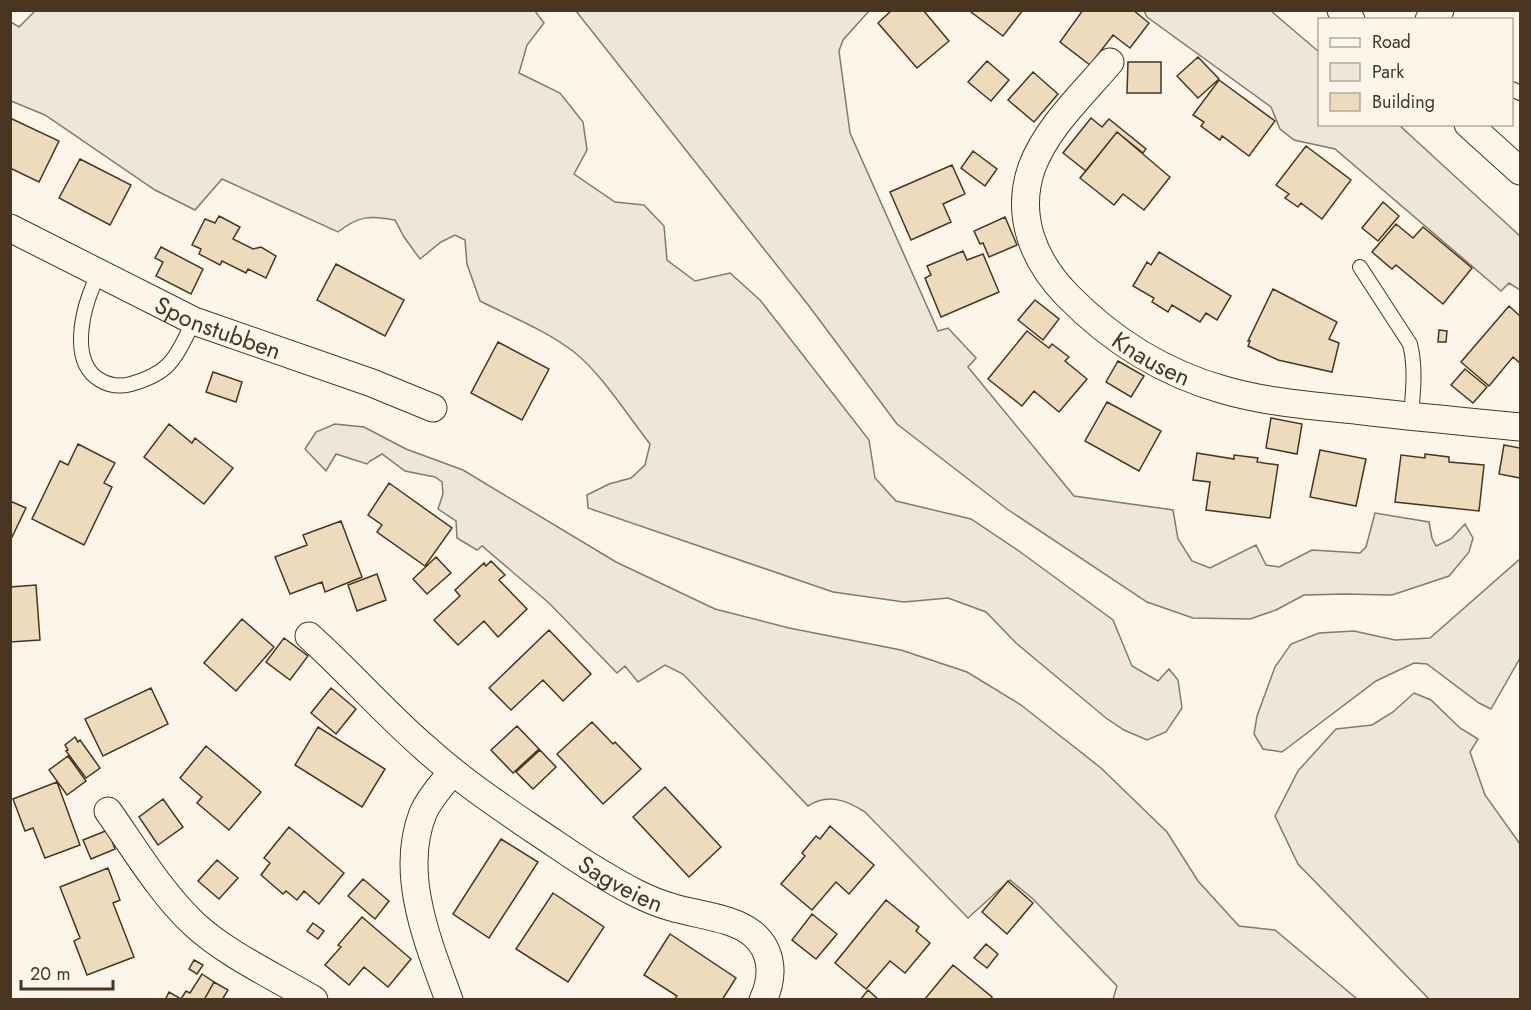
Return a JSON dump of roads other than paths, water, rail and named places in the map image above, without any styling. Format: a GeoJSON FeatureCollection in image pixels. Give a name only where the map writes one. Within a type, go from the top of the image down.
{"type":"FeatureCollection","features":[{"type":"Feature","properties":{"kind":"street","name":"Knausen"},"geometry":{"type":"LineString","coordinates":[[1110,62],[1070,108],[1043,144],[1032,167],[1024,208],[1031,241],[1047,273],[1106,331],[1133,350],[1193,379],[1224,390],[1304,405],[1521,427]]}},
{"type":"Feature","properties":{"kind":"street"},"geometry":{"type":"LineString","coordinates":[[1470,126],[1521,171]]}},
{"type":"Feature","properties":{"kind":"street","name":"Sponstubben"},"geometry":{"type":"LineString","coordinates":[[10,228],[194,321],[372,383],[434,408]]}},
{"type":"Feature","properties":{"kind":"street","name":"Sagveien"},"geometry":{"type":"LineString","coordinates":[[309,636],[344,667],[424,748],[487,798],[631,891],[670,907],[744,927],[761,942],[767,952],[773,996]]}},
{"type":"Feature","properties":{"kind":"street"},"geometry":{"type":"LineString","coordinates":[[449,999],[424,924],[413,869],[418,831],[424,812],[433,795],[452,772]]}},
{"type":"Feature","properties":{"kind":"street"},"geometry":{"type":"LineString","coordinates":[[108,811],[165,891],[195,925],[221,945],[314,999]]}},
{"type":"Feature","properties":{"kind":"lane"},"geometry":{"type":"LineString","coordinates":[[1360,267],[1410,344],[1413,356],[1411,416]]}},
{"type":"Feature","properties":{"kind":"lane"},"geometry":{"type":"LineString","coordinates":[[99,274],[86,301],[81,347],[87,368],[103,382],[114,386],[125,386],[159,372],[170,363],[194,321]]}}]}
